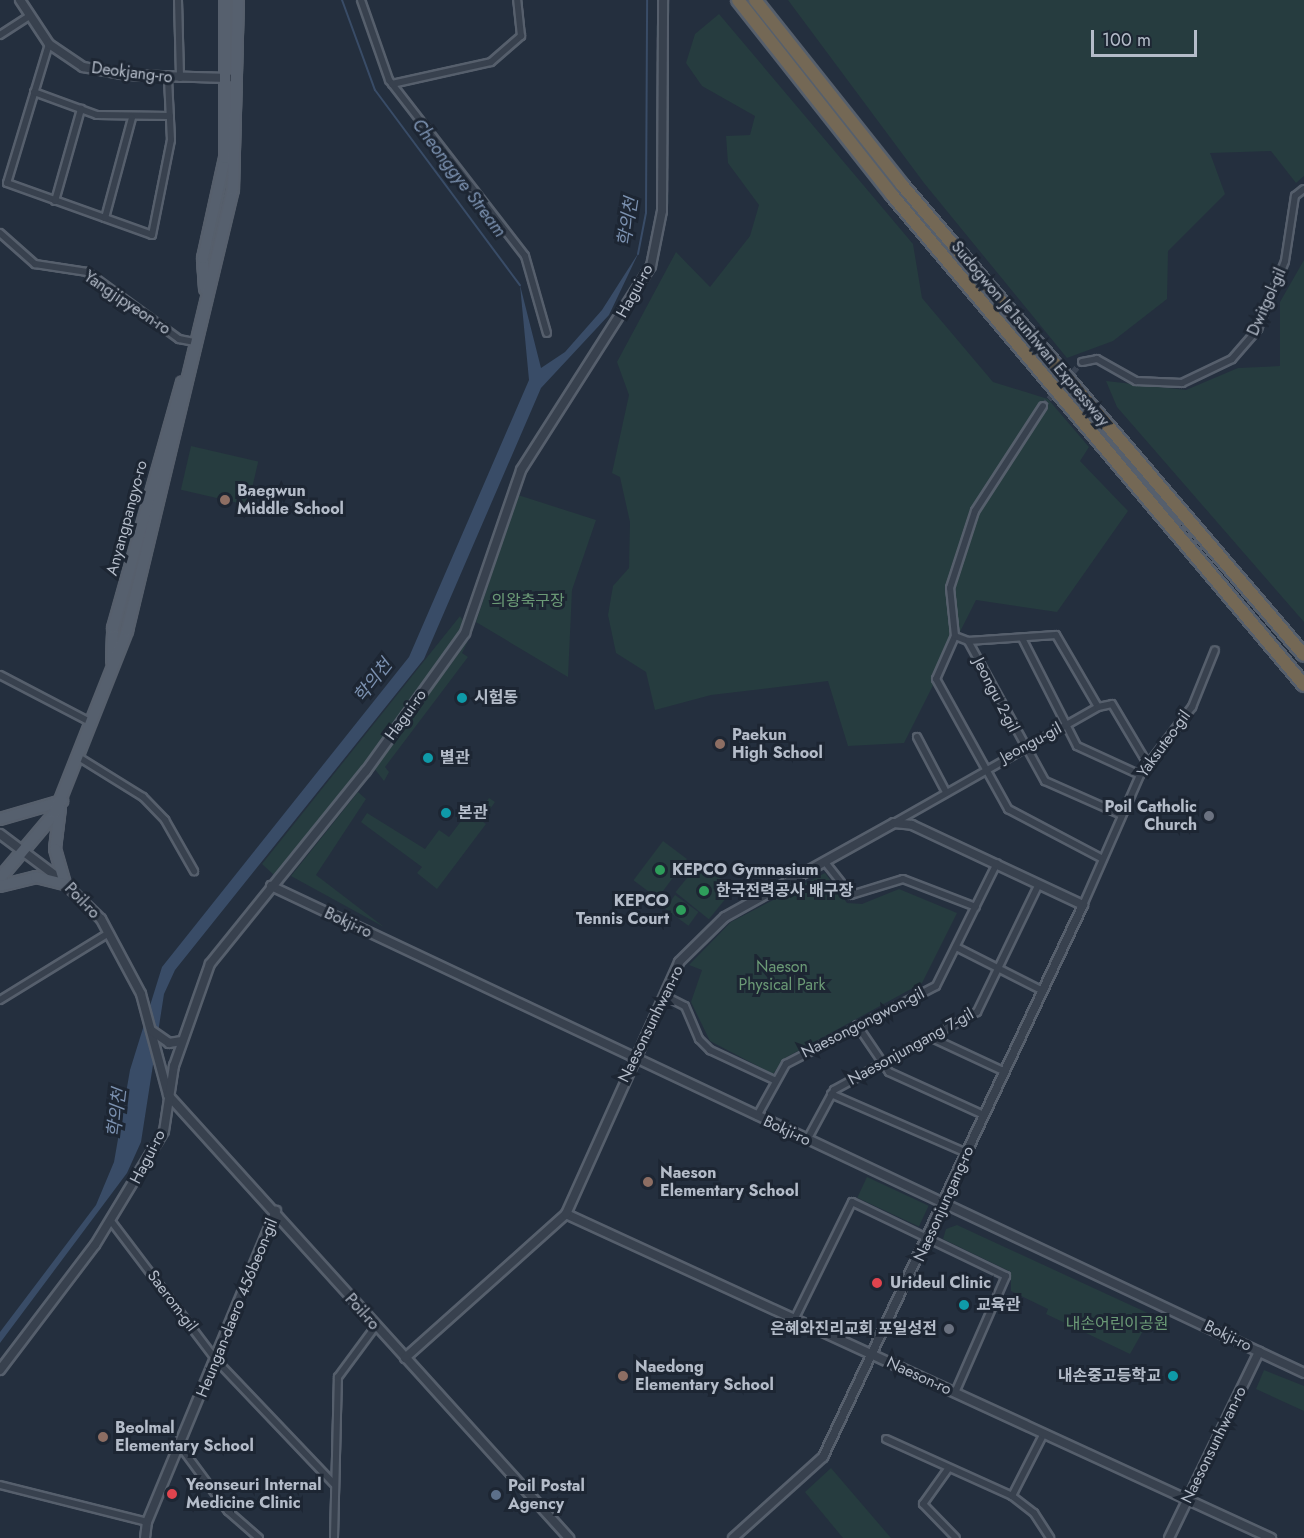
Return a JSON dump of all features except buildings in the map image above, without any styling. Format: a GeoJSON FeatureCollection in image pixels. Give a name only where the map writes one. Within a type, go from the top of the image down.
{"type":"FeatureCollection","features":[{"type":"Feature","properties":{"kind":"highway","name":"Sudogwon Je1sunhwan Expressway"},"geometry":{"type":"LineString","coordinates":[[738,0],[892,195],[1304,685]]}},
{"type":"Feature","properties":{"kind":"highway","name":"Sudogwon Je1sunhwan Expressway"},"geometry":{"type":"LineString","coordinates":[[755,0],[902,185],[1304,655]]}},
{"type":"Feature","properties":{"kind":"main road","name":"Anyangpangyo-ro"},"geometry":{"type":"LineString","coordinates":[[0,878],[26,851],[62,801],[127,631],[205,293],[219,261],[236,170],[232,78],[225,0]]}},
{"type":"Feature","properties":{"kind":"main road","name":"Anyangpangyo-ro"},"geometry":{"type":"LineString","coordinates":[[232,78],[238,0]]}},
{"type":"Feature","properties":{"kind":"main road"},"geometry":{"type":"LineString","coordinates":[[0,819],[62,801],[55,849],[65,884],[36,877],[0,886]]}},
{"type":"Feature","properties":{"kind":"street","name":"Deokjang-ro"},"geometry":{"type":"LineString","coordinates":[[20,0],[49,44],[64,58],[100,72],[168,78],[232,78]]}},
{"type":"Feature","properties":{"kind":"street"},"geometry":{"type":"LineString","coordinates":[[178,0],[180,78]]}},
{"type":"Feature","properties":{"kind":"street"},"geometry":{"type":"LineString","coordinates":[[361,0],[377,55],[392,84],[525,256],[547,333]]}},
{"type":"Feature","properties":{"kind":"street"},"geometry":{"type":"LineString","coordinates":[[392,84],[491,62],[520,36],[517,0]]}},
{"type":"Feature","properties":{"kind":"street","name":"Hagui-ro"},"geometry":{"type":"LineString","coordinates":[[0,1370],[111,1221],[164,1131],[168,1095],[179,1043],[210,964],[366,771],[465,633],[520,470],[651,266],[662,211],[663,0]]}},
{"type":"Feature","properties":{"kind":"street"},"geometry":{"type":"LineString","coordinates":[[1,32],[29,16]]}},
{"type":"Feature","properties":{"kind":"street"},"geometry":{"type":"LineString","coordinates":[[49,44],[7,183],[152,235],[171,140],[168,78]]}},
{"type":"Feature","properties":{"kind":"street"},"geometry":{"type":"LineString","coordinates":[[34,92],[81,109],[132,118],[170,116]]}},
{"type":"Feature","properties":{"kind":"street"},"geometry":{"type":"LineString","coordinates":[[55,201],[81,109]]}},
{"type":"Feature","properties":{"kind":"street"},"geometry":{"type":"LineString","coordinates":[[105,218],[132,118]]}},
{"type":"Feature","properties":{"kind":"street","name":"Dwitgol-gil"},"geometry":{"type":"LineString","coordinates":[[1082,362],[1097,359],[1136,381],[1182,384],[1232,360],[1258,329],[1286,261],[1295,196],[1304,189]]}},
{"type":"Feature","properties":{"kind":"street","name":"Yangjipyeon-ro"},"geometry":{"type":"LineString","coordinates":[[0,233],[35,264],[87,272],[179,339],[194,342]]}},
{"type":"Feature","properties":{"kind":"street"},"geometry":{"type":"LineString","coordinates":[[1043,406],[975,511],[951,588],[955,636],[936,679],[1017,818],[1103,859]]}},
{"type":"Feature","properties":{"kind":"street"},"geometry":{"type":"LineString","coordinates":[[968,641],[1056,635],[1098,707],[1112,704],[1147,763]]}},
{"type":"Feature","properties":{"kind":"street","name":"Jeongu 2-gil"},"geometry":{"type":"LineString","coordinates":[[955,636],[968,641],[1024,747],[1045,781],[1122,815]]}},
{"type":"Feature","properties":{"kind":"street"},"geometry":{"type":"LineString","coordinates":[[1022,638],[1064,726],[1077,746],[1140,775]]}},
{"type":"Feature","properties":{"kind":"street","name":"Yaksuteo-gil"},"geometry":{"type":"LineString","coordinates":[[1083,905],[1140,775],[1192,707],[1215,650]]}},
{"type":"Feature","properties":{"kind":"street"},"geometry":{"type":"LineString","coordinates":[[0,675],[92,724]]}},
{"type":"Feature","properties":{"kind":"street","name":"Jeongu-gil"},"geometry":{"type":"LineString","coordinates":[[894,823],[945,790],[1098,707]]}},
{"type":"Feature","properties":{"kind":"street"},"geometry":{"type":"LineString","coordinates":[[917,737],[945,790]]}},
{"type":"Feature","properties":{"kind":"street"},"geometry":{"type":"LineString","coordinates":[[80,758],[143,797],[165,820],[194,871]]}},
{"type":"Feature","properties":{"kind":"street"},"geometry":{"type":"LineString","coordinates":[[894,823],[912,825],[1083,905]]}},
{"type":"Feature","properties":{"kind":"street","name":"Naesonsunhwan-ro"},"geometry":{"type":"LineString","coordinates":[[405,1358],[567,1214],[632,1057],[679,962],[704,934],[894,823]]}},
{"type":"Feature","properties":{"kind":"street","name":"Poil-ro"},"geometry":{"type":"LineString","coordinates":[[0,834],[26,851],[65,884],[109,933],[141,994],[168,1095],[276,1211],[375,1326],[569,1538]]}},
{"type":"Feature","properties":{"kind":"street"},"geometry":{"type":"LineString","coordinates":[[825,862],[851,895],[903,879],[976,907]]}},
{"type":"Feature","properties":{"kind":"street","name":"Naesongongwon-gil"},"geometry":{"type":"LineString","coordinates":[[757,1116],[774,1080],[786,1064],[857,1025],[936,986],[997,863]]}},
{"type":"Feature","properties":{"kind":"street","name":"Naesonjungang 7-gil"},"geometry":{"type":"LineString","coordinates":[[807,1140],[831,1094],[880,1064],[977,1012],[1039,884]]}},
{"type":"Feature","properties":{"kind":"street","name":"Bokji-ro"},"geometry":{"type":"LineString","coordinates":[[271,886],[1304,1373]]}},
{"type":"Feature","properties":{"kind":"street","name":"Naesonjungang-ro"},"geometry":{"type":"LineString","coordinates":[[733,1538],[823,1457],[928,1239],[1083,905]]}},
{"type":"Feature","properties":{"kind":"street"},"geometry":{"type":"LineString","coordinates":[[0,1000],[109,933]]}},
{"type":"Feature","properties":{"kind":"street"},"geometry":{"type":"LineString","coordinates":[[956,947],[1043,991]]}},
{"type":"Feature","properties":{"kind":"street"},"geometry":{"type":"LineString","coordinates":[[664,996],[685,1006],[699,1039],[710,1050],[774,1080]]}},
{"type":"Feature","properties":{"kind":"street"},"geometry":{"type":"LineString","coordinates":[[857,1025],[880,1064],[984,1115]]}},
{"type":"Feature","properties":{"kind":"street"},"geometry":{"type":"LineString","coordinates":[[152,1030],[179,1043]]}},
{"type":"Feature","properties":{"kind":"street"},"geometry":{"type":"LineString","coordinates":[[930,1037],[1005,1072]]}},
{"type":"Feature","properties":{"kind":"street"},"geometry":{"type":"LineString","coordinates":[[831,1094],[967,1153]]}},
{"type":"Feature","properties":{"kind":"street"},"geometry":{"type":"LineString","coordinates":[[796,1316],[852,1202],[1006,1276],[955,1394]]}},
{"type":"Feature","properties":{"kind":"street","name":"Heungan-daero 456beon-gil"},"geometry":{"type":"LineString","coordinates":[[145,1538],[147,1522],[276,1211]]}},
{"type":"Feature","properties":{"kind":"street","name":"Naeson-ro"},"geometry":{"type":"LineString","coordinates":[[567,1214],[796,1316],[1042,1437],[1271,1538]]}},
{"type":"Feature","properties":{"kind":"street","name":"Saerom-gil"},"geometry":{"type":"LineString","coordinates":[[111,1221],[216,1360],[334,1484]]}},
{"type":"Feature","properties":{"kind":"street"},"geometry":{"type":"LineString","coordinates":[[333,1538],[338,1377],[375,1326]]}},
{"type":"Feature","properties":{"kind":"street","name":"Naesonsunhwan-ro"},"geometry":{"type":"LineString","coordinates":[[1169,1538],[1259,1352]]}},
{"type":"Feature","properties":{"kind":"street"},"geometry":{"type":"LineString","coordinates":[[1012,1496],[1042,1437]]}},
{"type":"Feature","properties":{"kind":"street"},"geometry":{"type":"LineString","coordinates":[[886,1439],[1012,1496],[1034,1513],[1050,1538]]}},
{"type":"Feature","properties":{"kind":"street"},"geometry":{"type":"LineString","coordinates":[[180,1446],[228,1511],[259,1538]]}},
{"type":"Feature","properties":{"kind":"street"},"geometry":{"type":"LineString","coordinates":[[948,1469],[923,1504],[956,1538]]}},
{"type":"Feature","properties":{"kind":"street"},"geometry":{"type":"LineString","coordinates":[[0,1485],[147,1522]]}},
{"type":"Feature","properties":{"kind":"green space"},"geometry":{"type":"Polygon","coordinates":[[[788,0],[1304,0],[1304,176],[1296,183],[1271,151],[1210,153],[1225,194],[1168,251],[1167,299],[1113,341],[1067,358],[924,183],[788,0]]]}},
{"type":"Feature","properties":{"kind":"green space"},"geometry":{"type":"Polygon","coordinates":[[[719,14],[913,244],[922,298],[993,382],[1048,399],[1089,447],[1080,461],[1128,511],[1057,612],[976,600],[904,743],[848,746],[828,681],[711,695],[655,710],[646,672],[616,653],[608,615],[613,586],[629,568],[630,522],[620,477],[612,473],[629,395],[617,362],[676,252],[710,287],[750,236],[759,205],[728,163],[726,136],[750,135],[755,116],[702,86],[686,63],[695,34],[719,14]]]}},
{"type":"Feature","properties":{"kind":"green space"},"geometry":{"type":"Polygon","coordinates":[[[1304,260],[1304,622],[1117,407],[1106,381],[1186,390],[1238,368],[1280,366],[1280,302],[1304,260]]]}},
{"type":"Feature","properties":{"kind":"green space"},"geometry":{"type":"Polygon","coordinates":[[[191,446],[258,462],[248,505],[181,490],[191,446]]]}},
{"type":"Feature","properties":{"kind":"green space","name":"의왕축구장"},"geometry":{"type":"Polygon","coordinates":[[[518,495],[596,520],[572,590],[568,677],[476,622],[518,495]]]}},
{"type":"Feature","properties":{"kind":"green space"},"geometry":{"type":"Polygon","coordinates":[[[460,616],[466,625],[363,769],[275,876],[262,864],[460,616]]]}},
{"type":"Feature","properties":{"kind":"green space"},"geometry":{"type":"Polygon","coordinates":[[[468,641],[462,653],[468,657],[385,767],[389,772],[384,781],[374,768],[468,641]]]}},
{"type":"Feature","properties":{"kind":"green space"},"geometry":{"type":"Polygon","coordinates":[[[358,792],[366,799],[316,875],[384,927],[291,876],[358,792]]]}},
{"type":"Feature","properties":{"kind":"green space"},"geometry":{"type":"Polygon","coordinates":[[[489,798],[495,802],[483,819],[478,818],[486,824],[437,889],[417,873],[422,867],[361,822],[367,813],[425,849],[439,830],[449,837],[465,816],[473,821],[489,798]]]}},
{"type":"Feature","properties":{"kind":"green space","name":"KEPCO Gymnasium"},"geometry":{"type":"Polygon","coordinates":[[[663,841],[687,859],[657,898],[634,880],[663,841]]]}},
{"type":"Feature","properties":{"kind":"green space","name":"한국전력공사 배구장"},"geometry":{"type":"Polygon","coordinates":[[[700,862],[733,889],[709,919],[675,892],[700,862]]]}},
{"type":"Feature","properties":{"kind":"green space","name":"Naeson Physical Park"},"geometry":{"type":"Polygon","coordinates":[[[825,873],[847,903],[862,904],[899,889],[957,913],[922,983],[785,1058],[773,1074],[710,1041],[691,1002],[702,970],[689,965],[731,922],[825,873]]]}},
{"type":"Feature","properties":{"kind":"green space","name":"KEPCO Tennis Court"},"geometry":{"type":"Polygon","coordinates":[[[675,895],[698,912],[688,926],[665,909],[675,895]]]}},
{"type":"Feature","properties":{"kind":"green space"},"geometry":{"type":"Polygon","coordinates":[[[867,1177],[929,1206],[919,1227],[857,1198],[867,1177]]]}},
{"type":"Feature","properties":{"kind":"green space","name":"내손어린이공원"},"geometry":{"type":"Polygon","coordinates":[[[957,1225],[1152,1315],[1130,1354],[1046,1314],[1048,1309],[1011,1291],[1011,1272],[943,1239],[946,1229],[957,1225]]]}},
{"type":"Feature","properties":{"kind":"green space"},"geometry":{"type":"Polygon","coordinates":[[[1264,1370],[1304,1386],[1304,1411],[1256,1389],[1264,1370]]]}},
{"type":"Feature","properties":{"kind":"green space"},"geometry":{"type":"Polygon","coordinates":[[[831,1468],[891,1538],[843,1538],[805,1492],[831,1468]]]}},
{"type":"Feature","properties":{"kind":"water","name":"학의천"},"geometry":{"type":"Polygon","coordinates":[[[639,252],[609,315],[541,388],[424,659],[175,970],[164,994],[141,1142],[127,1173],[0,1343],[0,1332],[96,1205],[114,1162],[130,1070],[162,967],[409,657],[529,380],[520,285],[541,368],[565,352],[602,310],[639,252]]]}},
{"type":"Feature","properties":{"kind":"waterway","name":"Cheonggye Stream"},"geometry":{"type":"LineString","coordinates":[[342,0],[375,90],[520,285]]}},
{"type":"Feature","properties":{"kind":"waterway","name":"학의천"},"geometry":{"type":"LineString","coordinates":[[638,254],[646,213],[647,0]]}},
{"type":"Feature","properties":{"kind":"tunnel"},"geometry":{"type":"LineString","coordinates":[[1043,406],[1082,362]]}},
{"type":"Feature","properties":{"kind":"place","name":"Baegwun Middle School"},"geometry":{"type":"Point","coordinates":[225,500]}},
{"type":"Feature","properties":{"kind":"place","name":"시험동"},"geometry":{"type":"Point","coordinates":[462,698]}},
{"type":"Feature","properties":{"kind":"place","name":"Paekun High School"},"geometry":{"type":"Point","coordinates":[720,744]}},
{"type":"Feature","properties":{"kind":"place","name":"별관"},"geometry":{"type":"Point","coordinates":[428,758]}},
{"type":"Feature","properties":{"kind":"place","name":"본관"},"geometry":{"type":"Point","coordinates":[446,813]}},
{"type":"Feature","properties":{"kind":"place","name":"Poil Catholic Church"},"geometry":{"type":"Point","coordinates":[1209,816]}},
{"type":"Feature","properties":{"kind":"place","name":"KEPCO Gymnasium"},"geometry":{"type":"Point","coordinates":[660,870]}},
{"type":"Feature","properties":{"kind":"place","name":"한국전력공사 배구장"},"geometry":{"type":"Point","coordinates":[704,891]}},
{"type":"Feature","properties":{"kind":"place","name":"KEPCO Tennis Court"},"geometry":{"type":"Point","coordinates":[681,910]}},
{"type":"Feature","properties":{"kind":"place","name":"Naeson Elementary School"},"geometry":{"type":"Point","coordinates":[648,1182]}},
{"type":"Feature","properties":{"kind":"place","name":"Urideul Clinic"},"geometry":{"type":"Point","coordinates":[877,1283]}},
{"type":"Feature","properties":{"kind":"place","name":"교육관"},"geometry":{"type":"Point","coordinates":[964,1305]}},
{"type":"Feature","properties":{"kind":"place","name":"은혜와진리교회 포일성전"},"geometry":{"type":"Point","coordinates":[949,1329]}},
{"type":"Feature","properties":{"kind":"place","name":"Naedong Elementary School"},"geometry":{"type":"Point","coordinates":[623,1376]}},
{"type":"Feature","properties":{"kind":"place","name":"내손중고등학교"},"geometry":{"type":"Point","coordinates":[1173,1376]}},
{"type":"Feature","properties":{"kind":"place","name":"Beolmal Elementary School"},"geometry":{"type":"Point","coordinates":[103,1437]}},
{"type":"Feature","properties":{"kind":"place","name":"Yeonseuri Internal Medicine Clinic"},"geometry":{"type":"Point","coordinates":[172,1494]}},
{"type":"Feature","properties":{"kind":"place","name":"Poil Postal Agency"},"geometry":{"type":"Point","coordinates":[496,1495]}}]}
